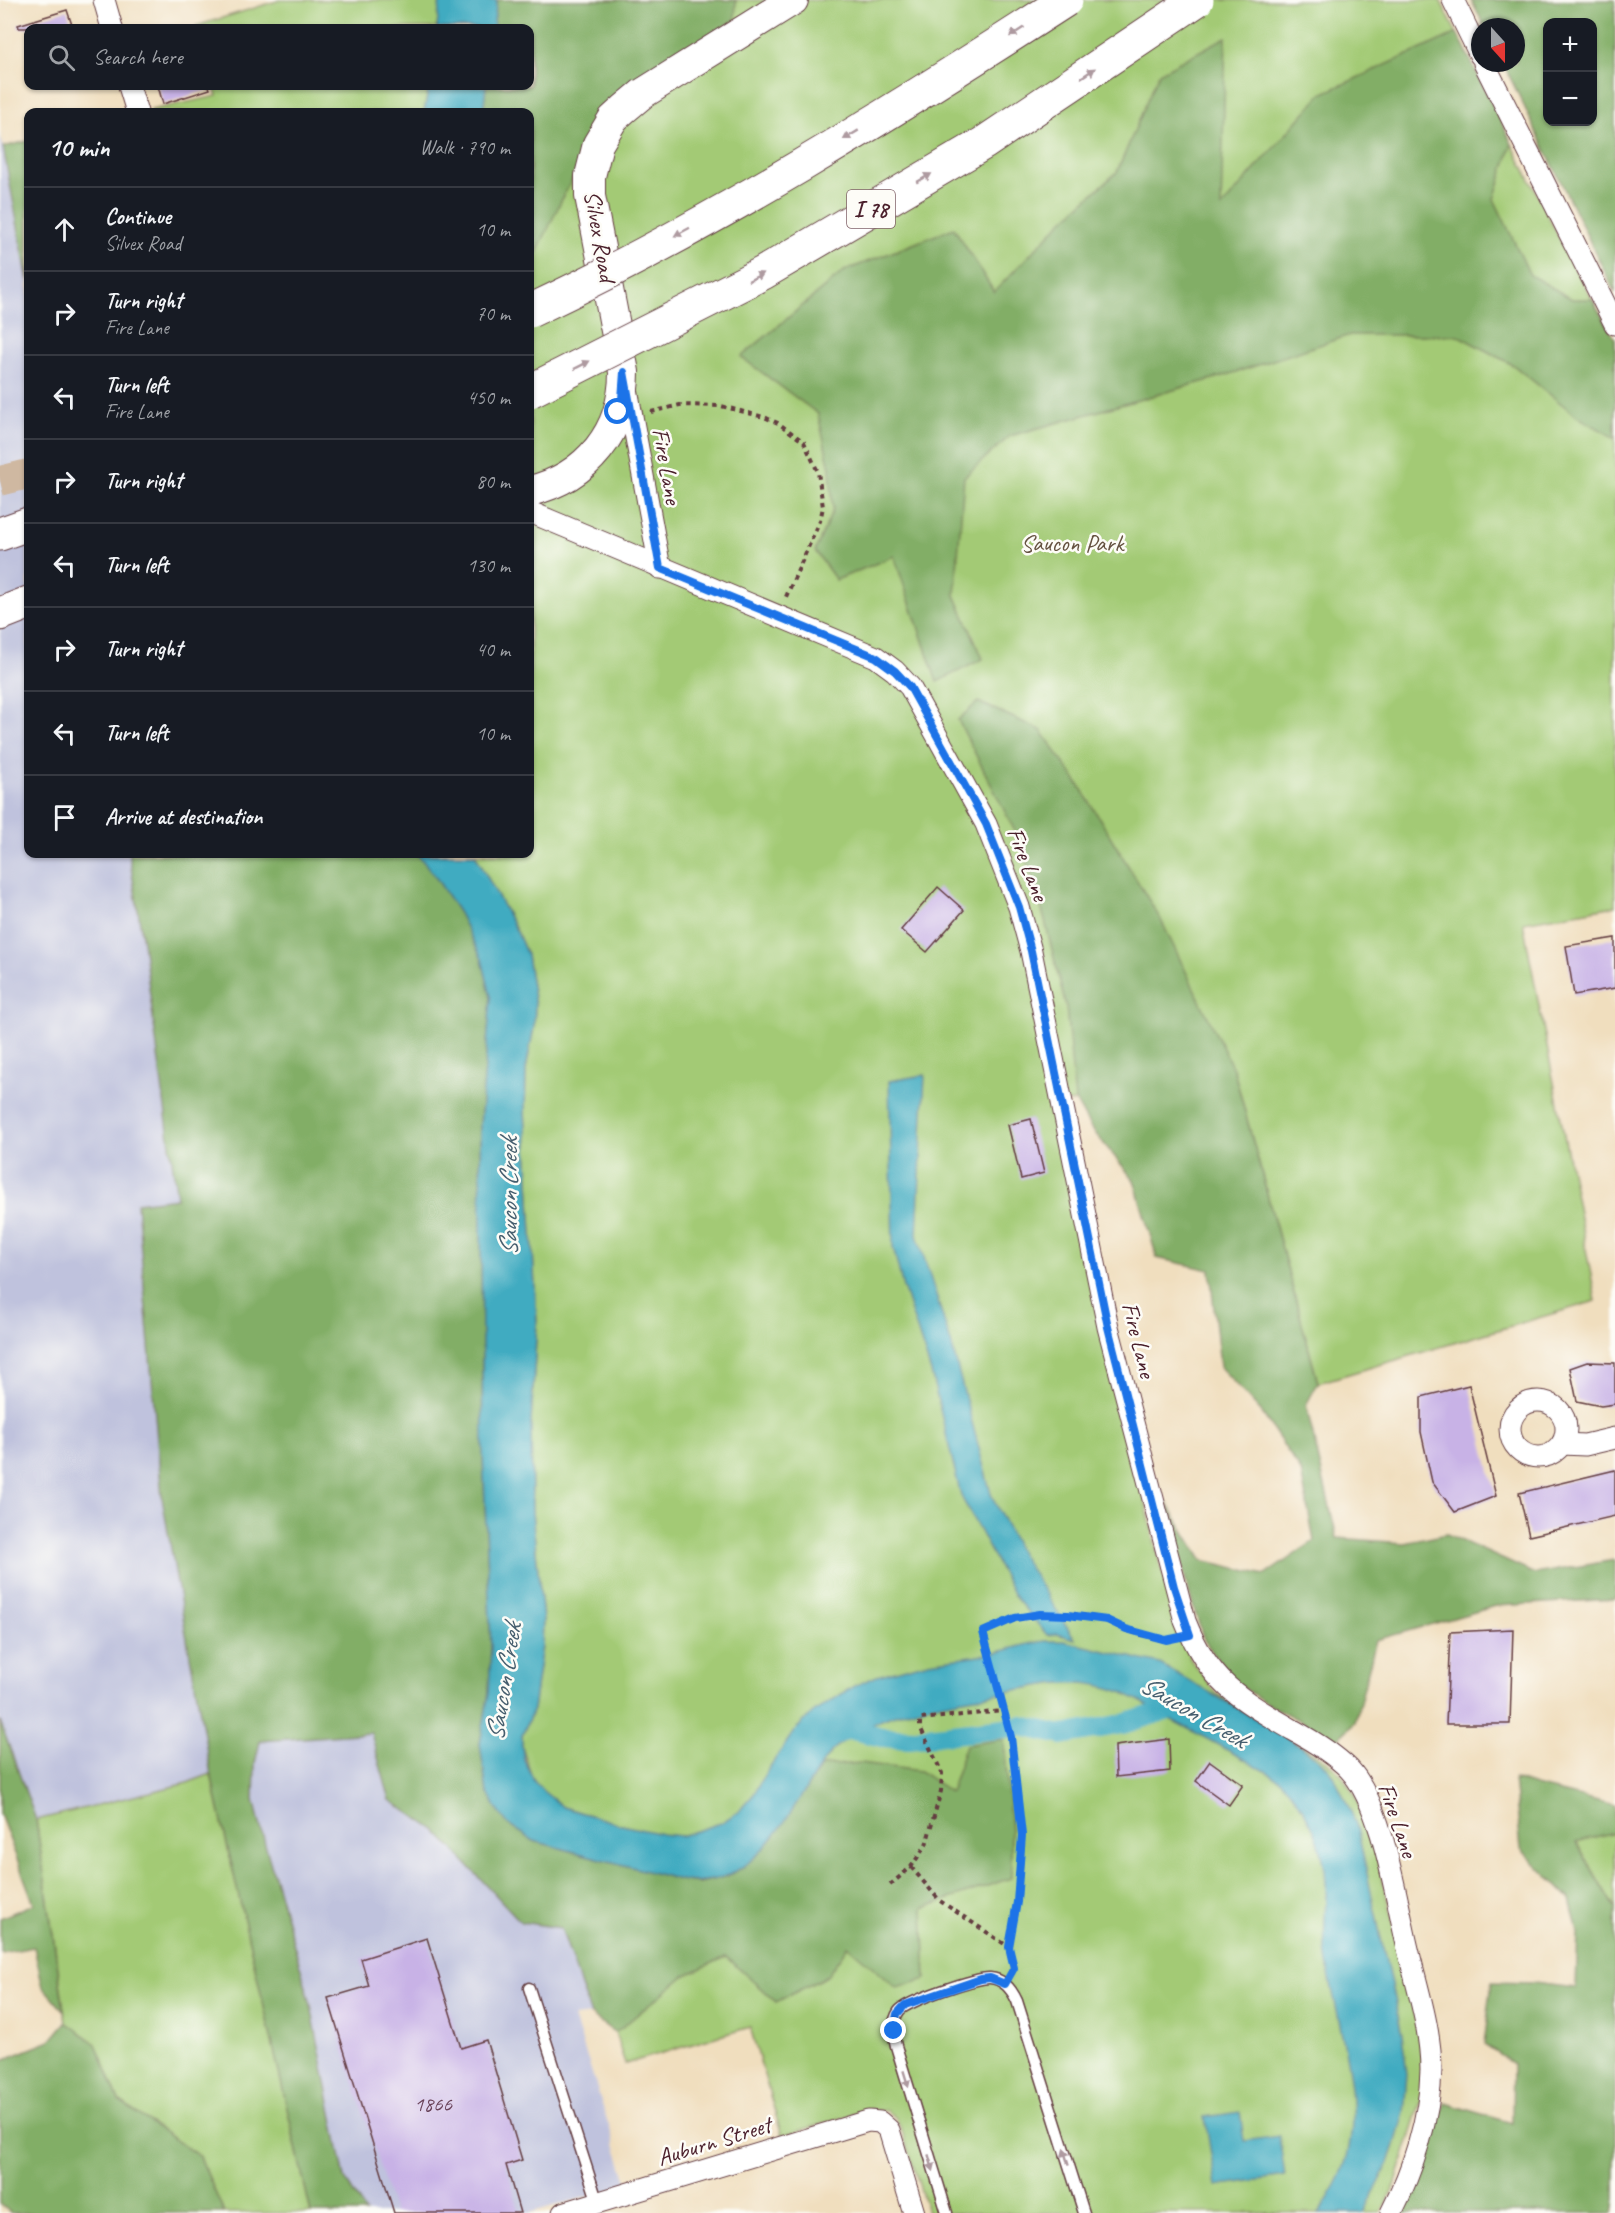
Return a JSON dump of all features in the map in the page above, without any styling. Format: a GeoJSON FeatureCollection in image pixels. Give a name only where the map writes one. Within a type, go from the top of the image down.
{"type":"FeatureCollection","features":[{"type":"Feature","properties":{"kind":"highway"},"geometry":{"type":"LineString","coordinates":[[534,309],[759,189],[953,73],[1066,0]]}},
{"type":"Feature","properties":{"kind":"highway","name":"I 78"},"geometry":{"type":"LineString","coordinates":[[534,389],[784,261],[984,143],[1197,0]]}},
{"type":"Feature","properties":{"kind":"highway"},"geometry":{"type":"LineString","coordinates":[[0,534],[24,525]]}},
{"type":"Feature","properties":{"kind":"highway"},"geometry":{"type":"LineString","coordinates":[[0,614],[24,605]]}},
{"type":"Feature","properties":{"kind":"street"},"geometry":{"type":"LineString","coordinates":[[104,0],[111,24]]}},
{"type":"Feature","properties":{"kind":"street","name":"Silvex Road"},"geometry":{"type":"LineString","coordinates":[[534,489],[567,477],[582,467],[610,431],[622,399],[624,372],[590,196],[590,176],[598,144],[614,119],[642,94],[793,0]]}},
{"type":"Feature","properties":{"kind":"street"},"geometry":{"type":"LineString","coordinates":[[1453,0],[1471,37]]}},
{"type":"Feature","properties":{"kind":"street"},"geometry":{"type":"LineString","coordinates":[[1489,72],[1615,324]]}},
{"type":"Feature","properties":{"kind":"street"},"geometry":{"type":"LineString","coordinates":[[130,90],[136,108]]}},
{"type":"Feature","properties":{"kind":"street","name":"Fire Lane"},"geometry":{"type":"LineString","coordinates":[[624,372],[660,568]]}},
{"type":"Feature","properties":{"kind":"street","name":"Fire Lane"},"geometry":{"type":"LineString","coordinates":[[534,514],[876,657],[895,671],[910,687],[976,806],[1019,907],[1031,951],[1108,1327],[1174,1587],[1190,1635],[1199,1653],[1225,1685],[1260,1711],[1318,1744],[1351,1771],[1364,1790],[1380,1832],[1424,2017],[1431,2070],[1422,2130],[1412,2163],[1391,2213]]}},
{"type":"Feature","properties":{"kind":"street"},"geometry":{"type":"LineString","coordinates":[[1562,1444],[1585,1445],[1615,1438]]}},
{"type":"Feature","properties":{"kind":"street","name":"Auburn Street"},"geometry":{"type":"LineString","coordinates":[[563,2213],[868,2121],[880,2122],[889,2130],[914,2213]]}},
{"type":"Feature","properties":{"kind":"lane"},"geometry":{"type":"LineString","coordinates":[[947,2213],[896,2046],[895,2019],[901,2008],[909,2003],[990,1978],[1005,1984],[1017,2001],[1084,2213]]}},
{"type":"Feature","properties":{"kind":"lane"},"geometry":{"type":"LineString","coordinates":[[529,1988],[598,2203]]}},
{"type":"Feature","properties":{"kind":"path"},"geometry":{"type":"LineString","coordinates":[[632,416],[680,405],[721,406],[778,423],[804,442],[819,472],[823,507],[820,521],[778,616]]}},
{"type":"Feature","properties":{"kind":"path"},"geometry":{"type":"LineString","coordinates":[[1005,1984],[1014,1968],[1009,1947],[1017,1902],[1022,1835],[1011,1737],[983,1632],[1015,1618],[1040,1614],[1107,1620],[1126,1629],[1166,1640],[1190,1635]]}},
{"type":"Feature","properties":{"kind":"path"},"geometry":{"type":"LineString","coordinates":[[890,1886],[911,1867],[926,1845],[941,1791],[942,1773],[920,1727],[920,1719],[1004,1711]]}},
{"type":"Feature","properties":{"kind":"path"},"geometry":{"type":"LineString","coordinates":[[911,1867],[940,1901],[1009,1947]]}},
{"type":"Feature","properties":{"kind":"shaded area"},"geometry":{"type":"Polygon","coordinates":[[[0,133],[24,259],[24,858],[130,858],[177,1198],[137,1203],[162,1497],[211,1774],[187,1783],[36,1820],[0,1721],[0,133]]]}},
{"type":"Feature","properties":{"kind":"shaded area"},"geometry":{"type":"Polygon","coordinates":[[[372,1733],[391,1800],[435,1830],[521,1922],[561,1928],[591,2015],[574,2017],[628,2185],[529,2213],[359,2213],[345,2179],[310,2001],[254,1800],[255,1763],[260,1741],[372,1733]]]}},
{"type":"Feature","properties":{"kind":"green space"},"geometry":{"type":"Polygon","coordinates":[[[280,0],[440,0],[437,24],[202,24],[280,0]]]}},
{"type":"Feature","properties":{"kind":"green space","name":"Saucon Park"},"geometry":{"type":"Polygon","coordinates":[[[497,0],[1440,0],[1471,62],[1471,72],[1476,72],[1570,260],[1615,339],[1615,906],[1523,922],[1596,1301],[1318,1383],[1234,1071],[1055,1105],[1159,1561],[1190,1659],[1217,1694],[1327,1761],[1342,1776],[1355,1794],[1377,1854],[1421,2045],[1423,2096],[1397,2179],[1381,2213],[928,2213],[903,2134],[896,2118],[885,2110],[871,2109],[782,2136],[750,2027],[625,2064],[522,1747],[522,1736],[533,1709],[542,1646],[543,1620],[532,1512],[531,1422],[537,1323],[525,1111],[526,1069],[534,1027],[535,1005],[527,955],[477,858],[534,858],[534,108],[483,108],[486,90],[534,90],[534,24],[494,24],[497,0]]]}},
{"type":"Feature","properties":{"kind":"green space"},"geometry":{"type":"Polygon","coordinates":[[[497,0],[736,0],[735,20],[620,90],[564,195],[537,252],[534,253],[534,108],[483,108],[486,90],[534,90],[534,24],[494,24],[497,0]]]}},
{"type":"Feature","properties":{"kind":"green space"},"geometry":{"type":"Polygon","coordinates":[[[1471,0],[1615,0],[1615,293],[1507,72],[1525,72],[1525,18],[1480,18],[1471,0]]]}},
{"type":"Feature","properties":{"kind":"green space"},"geometry":{"type":"Polygon","coordinates":[[[1457,33],[1471,61],[1471,72],[1476,72],[1512,144],[1494,199],[1530,275],[1572,299],[1592,299],[1615,339],[1615,438],[1578,417],[1513,365],[1457,335],[1350,335],[1227,375],[1010,436],[964,477],[955,595],[983,659],[937,682],[894,556],[836,580],[815,551],[833,510],[830,468],[818,414],[741,357],[844,271],[954,228],[994,292],[1061,222],[1117,172],[1159,73],[1226,37],[1221,208],[1321,94],[1457,33]]]}},
{"type":"Feature","properties":{"kind":"green space"},"geometry":{"type":"Polygon","coordinates":[[[215,90],[428,90],[425,108],[160,108],[217,96],[215,90]]]}},
{"type":"Feature","properties":{"kind":"green space"},"geometry":{"type":"Polygon","coordinates":[[[24,142],[24,259],[3,147],[24,142]]]}},
{"type":"Feature","properties":{"kind":"green space"},"geometry":{"type":"Polygon","coordinates":[[[978,702],[1041,730],[1081,788],[1161,920],[1234,1071],[1318,1383],[1306,1405],[1337,1538],[1404,1543],[1447,1534],[1535,1574],[1615,1560],[1615,1599],[1496,1606],[1376,1640],[1355,1722],[1337,1740],[1268,1704],[1232,1680],[1204,1640],[1188,1590],[1167,1503],[1202,1560],[1265,1575],[1314,1541],[1301,1471],[1262,1413],[1220,1367],[1210,1270],[1157,1258],[1134,1180],[1091,1128],[1075,1100],[1066,1007],[1044,917],[1022,845],[958,720],[978,702]]]}},
{"type":"Feature","properties":{"kind":"green space"},"geometry":{"type":"Polygon","coordinates":[[[130,858],[420,858],[433,873],[459,913],[482,959],[491,997],[480,1126],[483,1455],[491,1646],[489,1693],[480,1744],[487,1792],[508,1824],[534,1841],[684,1881],[700,1883],[727,1876],[742,1868],[774,1836],[821,1766],[861,1763],[920,1771],[950,1792],[966,1745],[1004,1739],[1011,1832],[1011,1878],[923,1908],[926,1979],[897,1988],[848,1946],[827,1976],[776,2002],[726,1957],[684,1976],[615,2033],[591,2015],[561,1928],[521,1922],[435,1830],[390,1800],[371,1733],[260,1741],[255,1763],[254,1800],[310,2001],[345,2179],[366,2213],[311,2213],[211,1774],[162,1498],[137,1203],[177,1198],[130,858]]]}},
{"type":"Feature","properties":{"kind":"green space"},"geometry":{"type":"Polygon","coordinates":[[[0,1721],[36,1820],[64,2011],[43,1987],[34,1947],[0,1953],[0,1918],[34,1904],[0,1814],[0,1721]]]}},
{"type":"Feature","properties":{"kind":"green space"},"geometry":{"type":"Polygon","coordinates":[[[211,1774],[311,2213],[224,2213],[200,2157],[119,2101],[96,2045],[66,2022],[36,1820],[187,1783],[211,1774]]]}},
{"type":"Feature","properties":{"kind":"green space"},"geometry":{"type":"Polygon","coordinates":[[[1514,1779],[1615,1805],[1615,1832],[1576,1842],[1615,1909],[1615,2199],[1613,2213],[1401,2213],[1412,2192],[1445,2103],[1512,2123],[1513,2064],[1484,2045],[1492,1982],[1534,1983],[1576,1988],[1578,1933],[1570,1899],[1521,1849],[1514,1779]]]}},
{"type":"Feature","properties":{"kind":"green space"},"geometry":{"type":"Polygon","coordinates":[[[1615,1832],[1615,1909],[1576,1841],[1615,1832]]]}},
{"type":"Feature","properties":{"kind":"green space"},"geometry":{"type":"Polygon","coordinates":[[[66,2022],[96,2044],[119,2101],[200,2157],[224,2213],[11,2213],[0,2204],[0,2061],[50,2041],[66,2022]]]}},
{"type":"Feature","properties":{"kind":"water"},"geometry":{"type":"Polygon","coordinates":[[[440,0],[497,0],[494,24],[437,24],[440,0]]]}},
{"type":"Feature","properties":{"kind":"water"},"geometry":{"type":"Polygon","coordinates":[[[428,90],[486,90],[483,108],[425,108],[428,90]]]}},
{"type":"Feature","properties":{"kind":"water","name":"Saucon Creek"},"geometry":{"type":"Polygon","coordinates":[[[420,858],[477,858],[527,955],[535,1005],[534,1027],[526,1069],[525,1111],[537,1323],[531,1422],[532,1512],[543,1620],[542,1646],[533,1709],[522,1736],[524,1759],[534,1781],[563,1807],[626,1826],[681,1836],[721,1823],[738,1812],[754,1794],[795,1730],[814,1712],[854,1686],[877,1676],[928,1662],[995,1653],[1045,1641],[1064,1641],[1160,1664],[1284,1735],[1319,1760],[1337,1782],[1356,1823],[1402,2035],[1407,2074],[1404,2113],[1395,2145],[1389,2163],[1364,2213],[1319,2213],[1340,2177],[1348,2151],[1352,2123],[1352,2096],[1325,1948],[1325,1869],[1312,1826],[1297,1800],[1278,1778],[1128,1695],[1111,1688],[1089,1684],[1054,1684],[914,1709],[870,1725],[832,1751],[761,1852],[745,1865],[727,1875],[707,1881],[684,1881],[534,1841],[508,1824],[497,1809],[487,1792],[480,1744],[489,1693],[491,1646],[483,1455],[480,1126],[491,997],[482,959],[459,913],[420,858]]]}},
{"type":"Feature","properties":{"kind":"water"},"geometry":{"type":"Polygon","coordinates":[[[925,1075],[917,1235],[951,1343],[991,1494],[1021,1555],[1075,1639],[1057,1634],[1047,1635],[1015,1597],[961,1496],[931,1372],[903,1287],[893,1247],[889,1081],[925,1075]]]}},
{"type":"Feature","properties":{"kind":"water"},"geometry":{"type":"Polygon","coordinates":[[[1240,2112],[1244,2141],[1279,2136],[1285,2176],[1216,2186],[1205,2117],[1240,2112]]]}},
{"type":"Feature","properties":{"kind":"building"},"geometry":{"type":"Polygon","coordinates":[[[67,10],[72,24],[24,24],[24,28],[19,28],[18,25],[67,10]]]}},
{"type":"Feature","properties":{"kind":"building"},"geometry":{"type":"Polygon","coordinates":[[[159,90],[207,90],[163,104],[159,90]]]}},
{"type":"Feature","properties":{"kind":"building"},"geometry":{"type":"Polygon","coordinates":[[[938,887],[964,910],[927,952],[901,930],[938,887]]]}},
{"type":"Feature","properties":{"kind":"building"},"geometry":{"type":"Polygon","coordinates":[[[1615,938],[1615,988],[1574,995],[1566,946],[1615,938]]]}},
{"type":"Feature","properties":{"kind":"building"},"geometry":{"type":"Polygon","coordinates":[[[1031,1119],[1044,1173],[1021,1179],[1008,1125],[1031,1119]]]}},
{"type":"Feature","properties":{"kind":"building"},"geometry":{"type":"Polygon","coordinates":[[[1587,1362],[1615,1363],[1615,1404],[1601,1406],[1577,1401],[1570,1368],[1587,1362]]]}},
{"type":"Feature","properties":{"kind":"building"},"geometry":{"type":"Polygon","coordinates":[[[1469,1385],[1496,1496],[1455,1512],[1432,1482],[1421,1432],[1421,1397],[1469,1385]]]}},
{"type":"Feature","properties":{"kind":"building"},"geometry":{"type":"Polygon","coordinates":[[[1615,1470],[1615,1516],[1529,1536],[1519,1493],[1615,1470]]]}},
{"type":"Feature","properties":{"kind":"building"},"geometry":{"type":"Polygon","coordinates":[[[1513,1629],[1510,1724],[1446,1724],[1450,1632],[1513,1629]]]}},
{"type":"Feature","properties":{"kind":"building"},"geometry":{"type":"Polygon","coordinates":[[[1169,1739],[1170,1771],[1116,1777],[1115,1746],[1169,1739]]]}},
{"type":"Feature","properties":{"kind":"building"},"geometry":{"type":"Polygon","coordinates":[[[1210,1761],[1243,1785],[1229,1805],[1196,1781],[1210,1761]]]}},
{"type":"Feature","properties":{"kind":"building"},"geometry":{"type":"Polygon","coordinates":[[[427,1938],[461,2048],[486,2040],[522,2160],[506,2165],[520,2213],[394,2213],[328,1998],[369,1986],[361,1959],[427,1938]]]}},
{"type":"Feature","properties":{"kind":"waterway","name":"Saucon Creek"},"geometry":{"type":"LineString","coordinates":[[837,1734],[848,1729],[882,1737],[909,1739],[1022,1726],[1062,1735],[1123,1724],[1184,1705]]}},
{"type":"Feature","properties":{"kind":"tunnel"},"geometry":{"type":"LineString","coordinates":[[0,481],[24,475]]}},
{"type":"Feature","properties":{"kind":"route"},"geometry":{"type":"LineString","coordinates":[[618,412],[622,399],[624,372],[660,568],[876,657],[895,671],[910,687],[986,824],[1019,907],[1031,951],[1108,1327],[1150,1484],[1174,1587],[1190,1635],[1166,1640],[1126,1629],[1107,1620],[1085,1616],[1040,1614],[1015,1618],[983,1632],[1011,1737],[1022,1835],[1017,1902],[1009,1947],[1014,1968],[1005,1984],[990,1978],[981,1979],[909,2003],[897,2014],[894,2031]]}}]}
